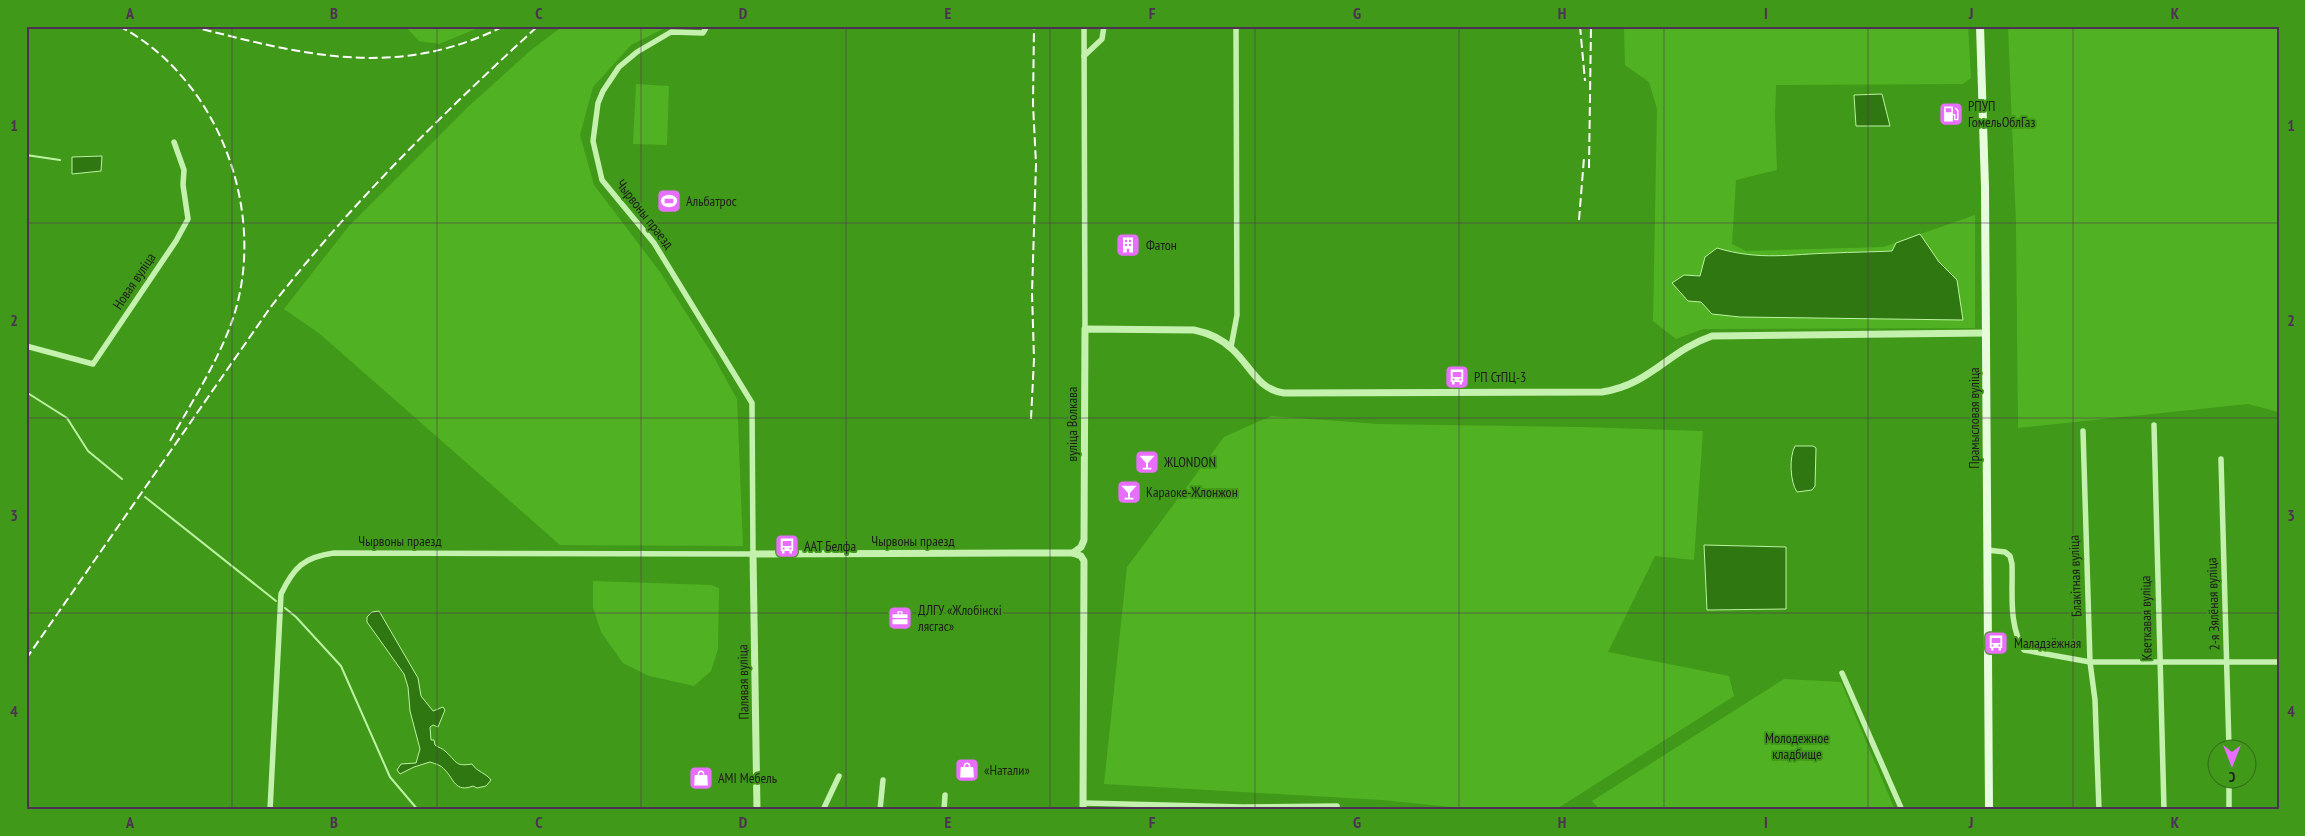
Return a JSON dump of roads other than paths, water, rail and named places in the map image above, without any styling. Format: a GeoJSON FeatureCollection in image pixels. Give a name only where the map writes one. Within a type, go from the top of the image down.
{"type":"FeatureCollection","features":[{"type":"Feature","properties":{"kind":"main road","name":"Прамысловая вуліца"},"geometry":{"type":"LineString","coordinates":[[1980,26],[1984,130],[1989,810]]}},
{"type":"Feature","properties":{"kind":"street","name":"Чырвоны праезд"},"geometry":{"type":"LineString","coordinates":[[707,26],[704,33],[671,32],[637,52],[619,67],[603,91],[598,103],[593,141],[602,180],[654,243],[752,404],[753,554]]}},
{"type":"Feature","properties":{"kind":"street","name":"вуліца Волкава"},"geometry":{"type":"LineString","coordinates":[[1072,553],[1082,547],[1084,540],[1084,26]]}},
{"type":"Feature","properties":{"kind":"street"},"geometry":{"type":"LineString","coordinates":[[1084,56],[1102,39],[1104,26]]}},
{"type":"Feature","properties":{"kind":"street"},"geometry":{"type":"LineString","coordinates":[[1231,347],[1237,315],[1236,26]]}},
{"type":"Feature","properties":{"kind":"street","name":"Новая вуліца"},"geometry":{"type":"LineString","coordinates":[[26,346],[93,364],[176,241],[188,219],[183,186],[184,170],[174,142]]}},
{"type":"Feature","properties":{"kind":"street"},"geometry":{"type":"LineString","coordinates":[[1085,328],[1194,330],[1209,333],[1231,347],[1260,383],[1270,390],[1278,392],[1602,392],[1623,388],[1641,380],[1687,346],[1712,336],[1986,333]]}},
{"type":"Feature","properties":{"kind":"street","name":"Кветкавая вуліца"},"geometry":{"type":"LineString","coordinates":[[2154,425],[2164,810]]}},
{"type":"Feature","properties":{"kind":"street","name":"Блакітная вуліца"},"geometry":{"type":"LineString","coordinates":[[2083,431],[2090,662],[2095,700],[2099,810]]}},
{"type":"Feature","properties":{"kind":"street","name":"2-я Зялёная вуліца"},"geometry":{"type":"LineString","coordinates":[[2221,459],[2229,738]]}},
{"type":"Feature","properties":{"kind":"street"},"geometry":{"type":"LineString","coordinates":[[1987,550],[2004,552],[2010,556],[2012,564],[2013,620],[2017,639],[2024,650],[2090,662],[2279,662]]}},
{"type":"Feature","properties":{"kind":"street","name":"Чырвоны праезд"},"geometry":{"type":"LineString","coordinates":[[270,810],[281,594],[288,580],[306,560],[319,555],[334,553],[1072,553]]}},
{"type":"Feature","properties":{"kind":"street"},"geometry":{"type":"LineString","coordinates":[[1072,553],[1081,556],[1085,570],[1084,806],[1337,806],[1337,810]]}},
{"type":"Feature","properties":{"kind":"street","name":"Палявая вуліца"},"geometry":{"type":"LineString","coordinates":[[753,554],[757,810]]}},
{"type":"Feature","properties":{"kind":"street"},"geometry":{"type":"LineString","coordinates":[[1842,673],[1902,810]]}},
{"type":"Feature","properties":{"kind":"street"},"geometry":{"type":"LineString","coordinates":[[823,810],[839,776]]}},
{"type":"Feature","properties":{"kind":"street"},"geometry":{"type":"LineString","coordinates":[[880,810],[883,780]]}},
{"type":"Feature","properties":{"kind":"street"},"geometry":{"type":"LineString","coordinates":[[2229,788],[2230,810]]}},
{"type":"Feature","properties":{"kind":"street"},"geometry":{"type":"LineString","coordinates":[[944,810],[945,795]]}},
{"type":"Feature","properties":{"kind":"waterway"},"geometry":{"type":"LineString","coordinates":[[26,155],[60,160]]}},
{"type":"Feature","properties":{"kind":"waterway"},"geometry":{"type":"LineString","coordinates":[[26,392],[67,418],[88,451],[122,479]]}},
{"type":"Feature","properties":{"kind":"waterway"},"geometry":{"type":"LineString","coordinates":[[145,497],[276,601]]}},
{"type":"Feature","properties":{"kind":"waterway"},"geometry":{"type":"LineString","coordinates":[[285,608],[296,617],[341,666],[390,777],[418,810]]}},
{"type":"Feature","properties":{"kind":"railway"},"geometry":{"type":"LineString","coordinates":[[119,26],[155,50],[185,80],[210,116],[228,155],[240,197],[244,240],[242,283],[231,324],[211,369],[170,441]]}},
{"type":"Feature","properties":{"kind":"railway"},"geometry":{"type":"LineString","coordinates":[[190,26],[271,46],[309,53],[386,58],[425,53],[464,43],[504,26]]}},
{"type":"Feature","properties":{"kind":"railway"},"geometry":{"type":"LineString","coordinates":[[26,659],[270,308],[301,269],[332,232],[398,161],[538,26]]}},
{"type":"Feature","properties":{"kind":"railway"},"geometry":{"type":"LineString","coordinates":[[1031,419],[1034,359],[1032,293],[1036,164],[1033,104],[1034,26]]}},
{"type":"Feature","properties":{"kind":"railway"},"geometry":{"type":"LineString","coordinates":[[1580,26],[1585,81]]}},
{"type":"Feature","properties":{"kind":"railway"},"geometry":{"type":"LineString","coordinates":[[1589,168],[1591,26]]}},
{"type":"Feature","properties":{"kind":"railway"},"geometry":{"type":"LineString","coordinates":[[1579,220],[1584,158]]}},
{"type":"Feature","properties":{"kind":"place","name":"РПУП ГомельОблГаз"},"geometry":{"type":"Point","coordinates":[1951,114]}},
{"type":"Feature","properties":{"kind":"place","name":"Альбатрос"},"geometry":{"type":"Point","coordinates":[669,201]}},
{"type":"Feature","properties":{"kind":"place","name":"Фатон"},"geometry":{"type":"Point","coordinates":[1128,245]}},
{"type":"Feature","properties":{"kind":"place","name":"РП СтПЦ-3"},"geometry":{"type":"Point","coordinates":[1457,377]}},
{"type":"Feature","properties":{"kind":"place","name":"ЖLONDON"},"geometry":{"type":"Point","coordinates":[1147,462]}},
{"type":"Feature","properties":{"kind":"place","name":"Караоке-Жлонжон"},"geometry":{"type":"Point","coordinates":[1129,492]}},
{"type":"Feature","properties":{"kind":"place","name":"ААТ Белфа"},"geometry":{"type":"Point","coordinates":[787,546]}},
{"type":"Feature","properties":{"kind":"place","name":"ДЛГУ «Жлобінскі лясгас»"},"geometry":{"type":"Point","coordinates":[900,618]}},
{"type":"Feature","properties":{"kind":"place","name":"Маладзёжная"},"geometry":{"type":"Point","coordinates":[1996,643]}},
{"type":"Feature","properties":{"kind":"place","name":"«Натали»"},"geometry":{"type":"Point","coordinates":[967,770]}},
{"type":"Feature","properties":{"kind":"place","name":"AMI Мебель"},"geometry":{"type":"Point","coordinates":[701,778]}},
{"type":"Feature","properties":{"kind":"park label","name":"Молодежное кладбище"},"geometry":{"type":"Point","coordinates":[1797,746]}}]}
